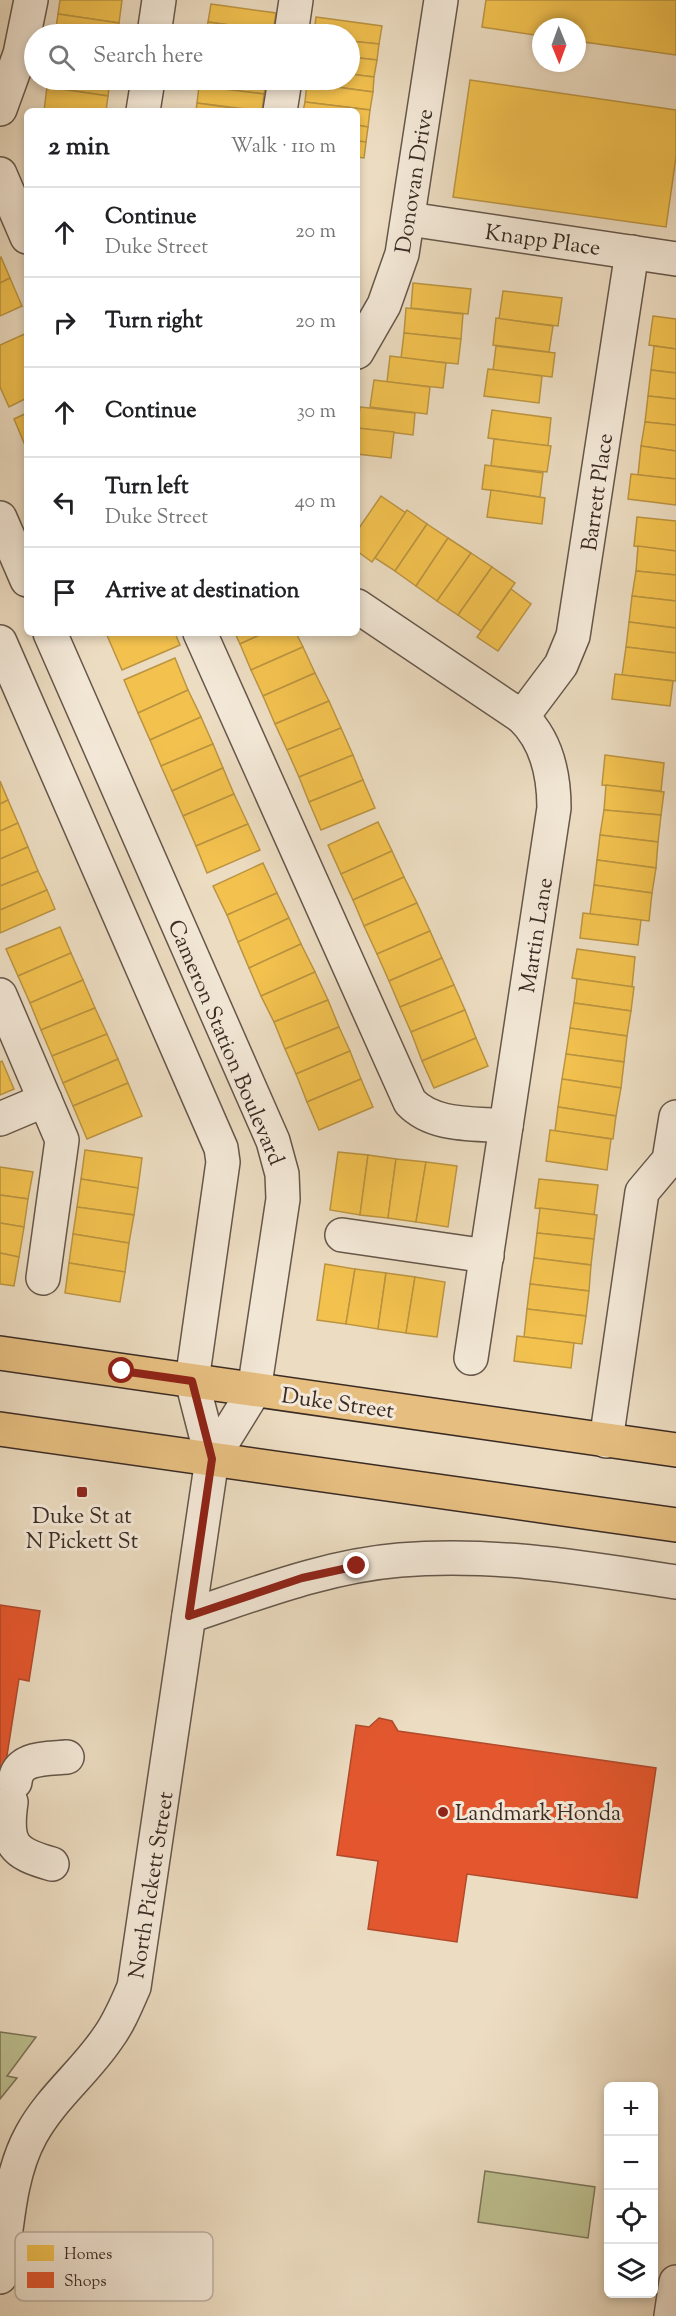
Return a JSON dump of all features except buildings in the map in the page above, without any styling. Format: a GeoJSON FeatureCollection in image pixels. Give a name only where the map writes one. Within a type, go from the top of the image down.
{"type":"FeatureCollection","features":[{"type":"Feature","properties":{"kind":"main road","name":"Duke Street"},"geometry":{"type":"LineString","coordinates":[[0,1353],[676,1450]]}},
{"type":"Feature","properties":{"kind":"main road"},"geometry":{"type":"LineString","coordinates":[[0,1429],[676,1525]]}},
{"type":"Feature","properties":{"kind":"street"},"geometry":{"type":"LineString","coordinates":[[26,24],[31,0]]}},
{"type":"Feature","properties":{"kind":"street"},"geometry":{"type":"LineString","coordinates":[[155,24],[159,0]]}},
{"type":"Feature","properties":{"kind":"street"},"geometry":{"type":"LineString","coordinates":[[292,24],[296,0]]}},
{"type":"Feature","properties":{"kind":"street","name":"Donovan Drive"},"geometry":{"type":"LineString","coordinates":[[360,346],[393,285],[409,219],[441,0]]}},
{"type":"Feature","properties":{"kind":"street"},"geometry":{"type":"LineString","coordinates":[[0,109],[20,54],[24,34]]}},
{"type":"Feature","properties":{"kind":"street"},"geometry":{"type":"LineString","coordinates":[[143,108],[146,90]]}},
{"type":"Feature","properties":{"kind":"street"},"geometry":{"type":"LineString","coordinates":[[280,108],[283,90]]}},
{"type":"Feature","properties":{"kind":"street"},"geometry":{"type":"LineString","coordinates":[[0,174],[24,230]]}},
{"type":"Feature","properties":{"kind":"street","name":"Knapp Place"},"geometry":{"type":"LineString","coordinates":[[409,219],[676,259]]}},
{"type":"Feature","properties":{"kind":"street","name":"Barrett Place"},"geometry":{"type":"LineString","coordinates":[[522,717],[561,665],[573,636],[632,252]]}},
{"type":"Feature","properties":{"kind":"street"},"geometry":{"type":"LineString","coordinates":[[9,531],[24,572]]}},
{"type":"Feature","properties":{"kind":"street","name":"Martin Lane"},"geometry":{"type":"LineString","coordinates":[[360,608],[522,717],[540,739],[549,762],[554,788],[554,808],[471,1358]]}},
{"type":"Feature","properties":{"kind":"street","name":"Cameron Station Boulevard"},"geometry":{"type":"LineString","coordinates":[[51,636],[280,1161],[283,1199],[254,1391],[212,1459]]}},
{"type":"Feature","properties":{"kind":"street"},"geometry":{"type":"LineString","coordinates":[[201,636],[410,1101],[422,1113],[435,1119],[506,1126]]}},
{"type":"Feature","properties":{"kind":"street"},"geometry":{"type":"LineString","coordinates":[[0,642],[221,1148],[221,1177],[192,1381],[212,1459]]}},
{"type":"Feature","properties":{"kind":"street"},"geometry":{"type":"LineString","coordinates":[[0,994],[62,1140],[43,1278]]}},
{"type":"Feature","properties":{"kind":"street"},"geometry":{"type":"LineString","coordinates":[[0,1119],[45,1100]]}},
{"type":"Feature","properties":{"kind":"street"},"geometry":{"type":"LineString","coordinates":[[606,1441],[642,1192],[669,1160],[676,1117]]}},
{"type":"Feature","properties":{"kind":"street"},"geometry":{"type":"LineString","coordinates":[[342,1235],[487,1256]]}},
{"type":"Feature","properties":{"kind":"street","name":"North Pickett Street"},"geometry":{"type":"LineString","coordinates":[[0,2277],[16,2172],[30,2136],[49,2107],[106,2041],[121,2018],[134,1986],[212,1459]]}},
{"type":"Feature","properties":{"kind":"street"},"geometry":{"type":"LineString","coordinates":[[189,1616],[302,1578],[398,1560],[494,1558],[676,1582]]}},
{"type":"Feature","properties":{"kind":"street"},"geometry":{"type":"LineString","coordinates":[[52,1864],[27,1857],[12,1844],[9,1832],[13,1792],[20,1767],[29,1761],[67,1757]]}},
{"type":"Feature","properties":{"kind":"street"},"geometry":{"type":"LineString","coordinates":[[671,2316],[676,2282]]}},
{"type":"Feature","properties":{"kind":"green space"},"geometry":{"type":"Polygon","coordinates":[[[0,2032],[36,2037],[7,2076],[17,2078],[0,2099],[0,2032]]]}},
{"type":"Feature","properties":{"kind":"green space"},"geometry":{"type":"Polygon","coordinates":[[[485,2171],[595,2187],[588,2238],[478,2222],[485,2171]]]}},
{"type":"Feature","properties":{"kind":"place","name":"Duke St at N Pickett St"},"geometry":{"type":"Point","coordinates":[82,1492]}},
{"type":"Feature","properties":{"kind":"place","name":"Landmark Honda"},"geometry":{"type":"Point","coordinates":[443,1812]}},
{"type":"Feature","properties":{"kind":"route"},"geometry":{"type":"LineString","coordinates":[[122,1371],[192,1381],[212,1459],[189,1616],[302,1578],[357,1566]]}}]}
